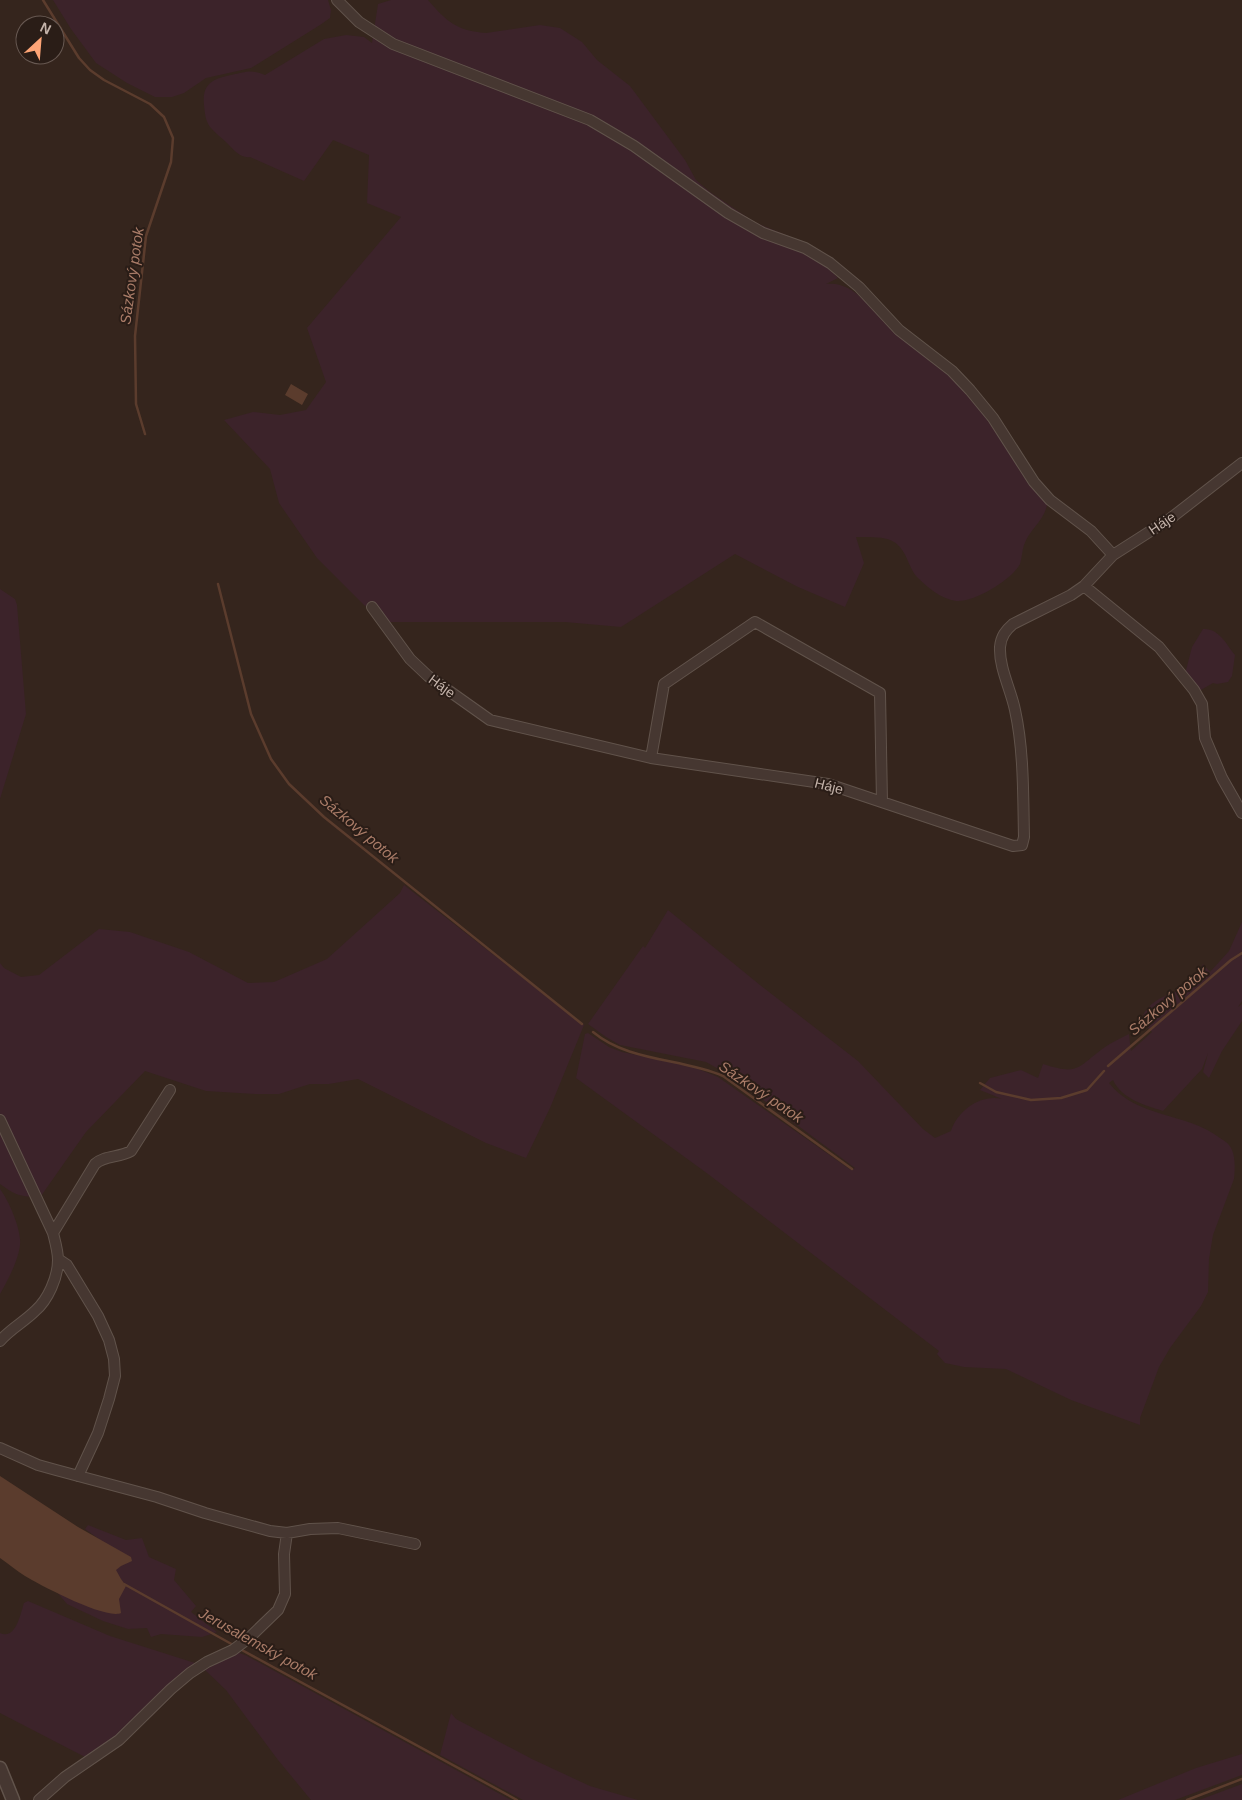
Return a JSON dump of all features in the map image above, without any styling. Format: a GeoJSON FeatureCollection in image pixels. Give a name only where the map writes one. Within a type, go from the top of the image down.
{"type":"FeatureCollection","features":[{"type":"Feature","properties":{"kind":"street"},"geometry":{"type":"LineString","coordinates":[[337,0],[358,22],[394,44],[590,120],[634,146],[728,213],[763,233],[805,248],[830,263],[859,287],[899,330],[952,371],[993,418],[1034,482],[1050,500],[1091,531],[1113,555]]}},
{"type":"Feature","properties":{"kind":"street","name":"Háje"},"geometry":{"type":"LineString","coordinates":[[372,607],[410,659],[428,676],[490,720],[651,758],[828,784],[1013,846],[1022,845],[1024,837],[1020,747],[1016,711],[1001,656],[1002,637],[1006,630],[1013,624],[1084,586],[1113,555],[1171,518],[1242,463]]}},
{"type":"Feature","properties":{"kind":"street"},"geometry":{"type":"LineString","coordinates":[[1084,586],[1159,647],[1194,690],[1202,704],[1205,738],[1222,778],[1242,814]]}},
{"type":"Feature","properties":{"kind":"street"},"geometry":{"type":"LineString","coordinates":[[651,758],[664,684],[755,622],[880,693],[882,802]]}},
{"type":"Feature","properties":{"kind":"street"},"geometry":{"type":"LineString","coordinates":[[53,1233],[95,1164],[105,1158],[124,1155],[130,1152],[170,1090]]}},
{"type":"Feature","properties":{"kind":"street"},"geometry":{"type":"LineString","coordinates":[[0,1120],[53,1233],[58,1259],[53,1282],[44,1303],[0,1341]]}},
{"type":"Feature","properties":{"kind":"street"},"geometry":{"type":"LineString","coordinates":[[58,1259],[67,1266],[98,1316],[109,1340],[114,1359],[114,1376],[109,1399],[98,1433],[78,1476]]}},
{"type":"Feature","properties":{"kind":"street"},"geometry":{"type":"LineString","coordinates":[[0,1448],[38,1465],[157,1497],[236,1522],[287,1533],[310,1529],[338,1528],[415,1544]]}},
{"type":"Feature","properties":{"kind":"street"},"geometry":{"type":"LineString","coordinates":[[39,1800],[65,1777],[119,1740],[171,1688],[207,1662],[236,1647],[278,1610],[284,1599],[284,1554],[287,1533]]}},
{"type":"Feature","properties":{"kind":"street"},"geometry":{"type":"LineString","coordinates":[[0,1768],[13,1800]]}},
{"type":"Feature","properties":{"kind":"shaded area"},"geometry":{"type":"Polygon","coordinates":[[[53,0],[328,0],[331,10],[330,18],[251,68],[206,78],[184,93],[172,97],[155,97],[127,83],[96,63],[71,29],[65,19],[65,15],[62,15],[53,0]]]}},
{"type":"Feature","properties":{"kind":"shaded area"},"geometry":{"type":"Polygon","coordinates":[[[391,0],[428,0],[453,24],[476,32],[486,33],[540,25],[560,28],[582,42],[597,60],[630,86],[685,160],[696,180],[710,192],[754,222],[803,242],[838,278],[826,284],[836,284],[853,291],[889,327],[960,386],[976,405],[1047,505],[1043,516],[1026,540],[1020,564],[1016,570],[1001,583],[982,594],[963,601],[950,600],[940,595],[917,577],[902,549],[894,542],[881,538],[856,537],[864,563],[845,607],[798,587],[735,554],[621,627],[565,622],[386,622],[364,605],[317,558],[279,503],[270,469],[224,420],[253,412],[280,415],[306,410],[326,382],[307,328],[401,217],[367,203],[369,155],[333,140],[304,181],[237,153],[210,127],[207,121],[204,98],[207,87],[214,81],[248,72],[265,75],[324,39],[346,35],[364,37],[372,43],[378,4],[391,0]]]}},
{"type":"Feature","properties":{"kind":"shaded area"},"geometry":{"type":"Polygon","coordinates":[[[291,384],[308,394],[302,405],[285,395],[291,384]]]}},
{"type":"Feature","properties":{"kind":"shaded area"},"geometry":{"type":"Polygon","coordinates":[[[0,589],[15,599],[17,605],[26,714],[0,799],[0,589]]]}},
{"type":"Feature","properties":{"kind":"shaded area"},"geometry":{"type":"Polygon","coordinates":[[[1203,629],[1209,629],[1218,634],[1235,655],[1232,676],[1228,682],[1213,683],[1199,691],[1185,674],[1192,647],[1203,629]]]}},
{"type":"Feature","properties":{"kind":"shaded area"},"geometry":{"type":"Polygon","coordinates":[[[404,885],[584,1025],[550,1108],[526,1158],[486,1143],[358,1079],[329,1084],[310,1084],[279,1094],[255,1094],[206,1091],[145,1071],[86,1132],[41,1196],[29,1197],[19,1195],[0,1184],[0,963],[4,968],[21,977],[39,975],[99,929],[130,932],[189,952],[248,983],[274,982],[327,959],[400,893],[404,885]]]}},
{"type":"Feature","properties":{"kind":"shaded area"},"geometry":{"type":"Polygon","coordinates":[[[668,910],[858,1061],[923,1129],[935,1138],[951,1131],[959,1116],[971,1105],[986,1099],[1002,1099],[980,1090],[990,1078],[1021,1070],[1038,1078],[1043,1064],[1055,1068],[1077,1068],[1108,1045],[1129,1034],[1131,1051],[1152,1032],[1141,1020],[1148,1007],[1166,995],[1187,988],[1203,964],[1210,972],[1229,951],[1242,922],[1242,1001],[1238,1007],[1242,1004],[1242,1021],[1222,1051],[1209,1078],[1203,1072],[1208,1053],[1202,1069],[1163,1111],[1141,1104],[1128,1097],[1117,1087],[1113,1080],[1109,1083],[1133,1103],[1192,1123],[1224,1140],[1233,1152],[1235,1171],[1234,1179],[1213,1235],[1209,1259],[1208,1292],[1201,1306],[1170,1348],[1159,1367],[1140,1418],[1140,1425],[1071,1400],[1006,1369],[964,1367],[945,1363],[937,1354],[939,1351],[708,1174],[576,1078],[585,1034],[588,1033],[609,1047],[622,1052],[691,1066],[718,1077],[851,1170],[855,1168],[731,1076],[706,1062],[620,1045],[588,1024],[643,946],[645,948],[668,910]]]}},
{"type":"Feature","properties":{"kind":"shaded area"},"geometry":{"type":"Polygon","coordinates":[[[0,1189],[16,1220],[20,1245],[13,1268],[0,1294],[0,1189]]]}},
{"type":"Feature","properties":{"kind":"shaded area"},"geometry":{"type":"Polygon","coordinates":[[[0,1476],[78,1527],[131,1557],[132,1561],[116,1570],[126,1586],[119,1599],[121,1613],[113,1614],[88,1607],[44,1587],[0,1558],[0,1476]]]}},
{"type":"Feature","properties":{"kind":"shaded area"},"geometry":{"type":"Polygon","coordinates":[[[88,1525],[126,1540],[142,1538],[149,1557],[176,1569],[174,1580],[196,1606],[191,1612],[217,1632],[202,1637],[161,1634],[151,1637],[147,1628],[128,1629],[103,1621],[67,1604],[56,1591],[114,1550],[85,1529],[88,1525]]]}},
{"type":"Feature","properties":{"kind":"shaded area"},"geometry":{"type":"Polygon","coordinates":[[[28,1601],[110,1636],[197,1665],[117,1738],[86,1757],[83,1756],[0,1713],[0,1633],[10,1633],[14,1630],[24,1603],[28,1601]]]}},
{"type":"Feature","properties":{"kind":"shaded area"},"geometry":{"type":"Polygon","coordinates":[[[237,1652],[511,1800],[311,1800],[278,1760],[226,1690],[205,1670],[237,1652]]]}},
{"type":"Feature","properties":{"kind":"shaded area"},"geometry":{"type":"Polygon","coordinates":[[[451,1713],[456,1719],[532,1759],[590,1786],[638,1800],[523,1800],[440,1755],[451,1713]]]}},
{"type":"Feature","properties":{"kind":"shaded area"},"geometry":{"type":"Polygon","coordinates":[[[1242,1754],[1242,1775],[1175,1800],[1118,1800],[1196,1768],[1242,1754]]]}},
{"type":"Feature","properties":{"kind":"shaded area"},"geometry":{"type":"Polygon","coordinates":[[[1242,1784],[1242,1800],[1199,1800],[1242,1784]]]}},
{"type":"Feature","properties":{"kind":"waterway","name":"Sázkový potok"},"geometry":{"type":"LineString","coordinates":[[43,0],[79,58],[90,70],[104,80],[150,104],[164,117],[173,138],[171,162],[146,236],[135,336],[136,404],[145,434]]}},
{"type":"Feature","properties":{"kind":"waterway","name":"Sázkový potok"},"geometry":{"type":"LineString","coordinates":[[218,584],[251,714],[271,759],[289,784],[324,817],[582,1024]]}},
{"type":"Feature","properties":{"kind":"waterway","name":"Sázkový potok"},"geometry":{"type":"LineString","coordinates":[[1108,1066],[1231,960],[1242,953]]}},
{"type":"Feature","properties":{"kind":"waterway","name":"Sázkový potok"},"geometry":{"type":"LineString","coordinates":[[593,1032],[607,1042],[623,1049],[707,1070],[723,1076],[852,1169]]}},
{"type":"Feature","properties":{"kind":"waterway","name":"Sázkový potok"},"geometry":{"type":"LineString","coordinates":[[980,1083],[996,1092],[1031,1100],[1061,1098],[1087,1090],[1104,1071]]}},
{"type":"Feature","properties":{"kind":"waterway","name":"Jerusalemský potok"},"geometry":{"type":"LineString","coordinates":[[124,1584],[235,1646]]}},
{"type":"Feature","properties":{"kind":"waterway","name":"Jerusalemský potok"},"geometry":{"type":"LineString","coordinates":[[240,1649],[517,1800]]}},
{"type":"Feature","properties":{"kind":"waterway"},"geometry":{"type":"LineString","coordinates":[[1187,1800],[1242,1779]]}}]}
